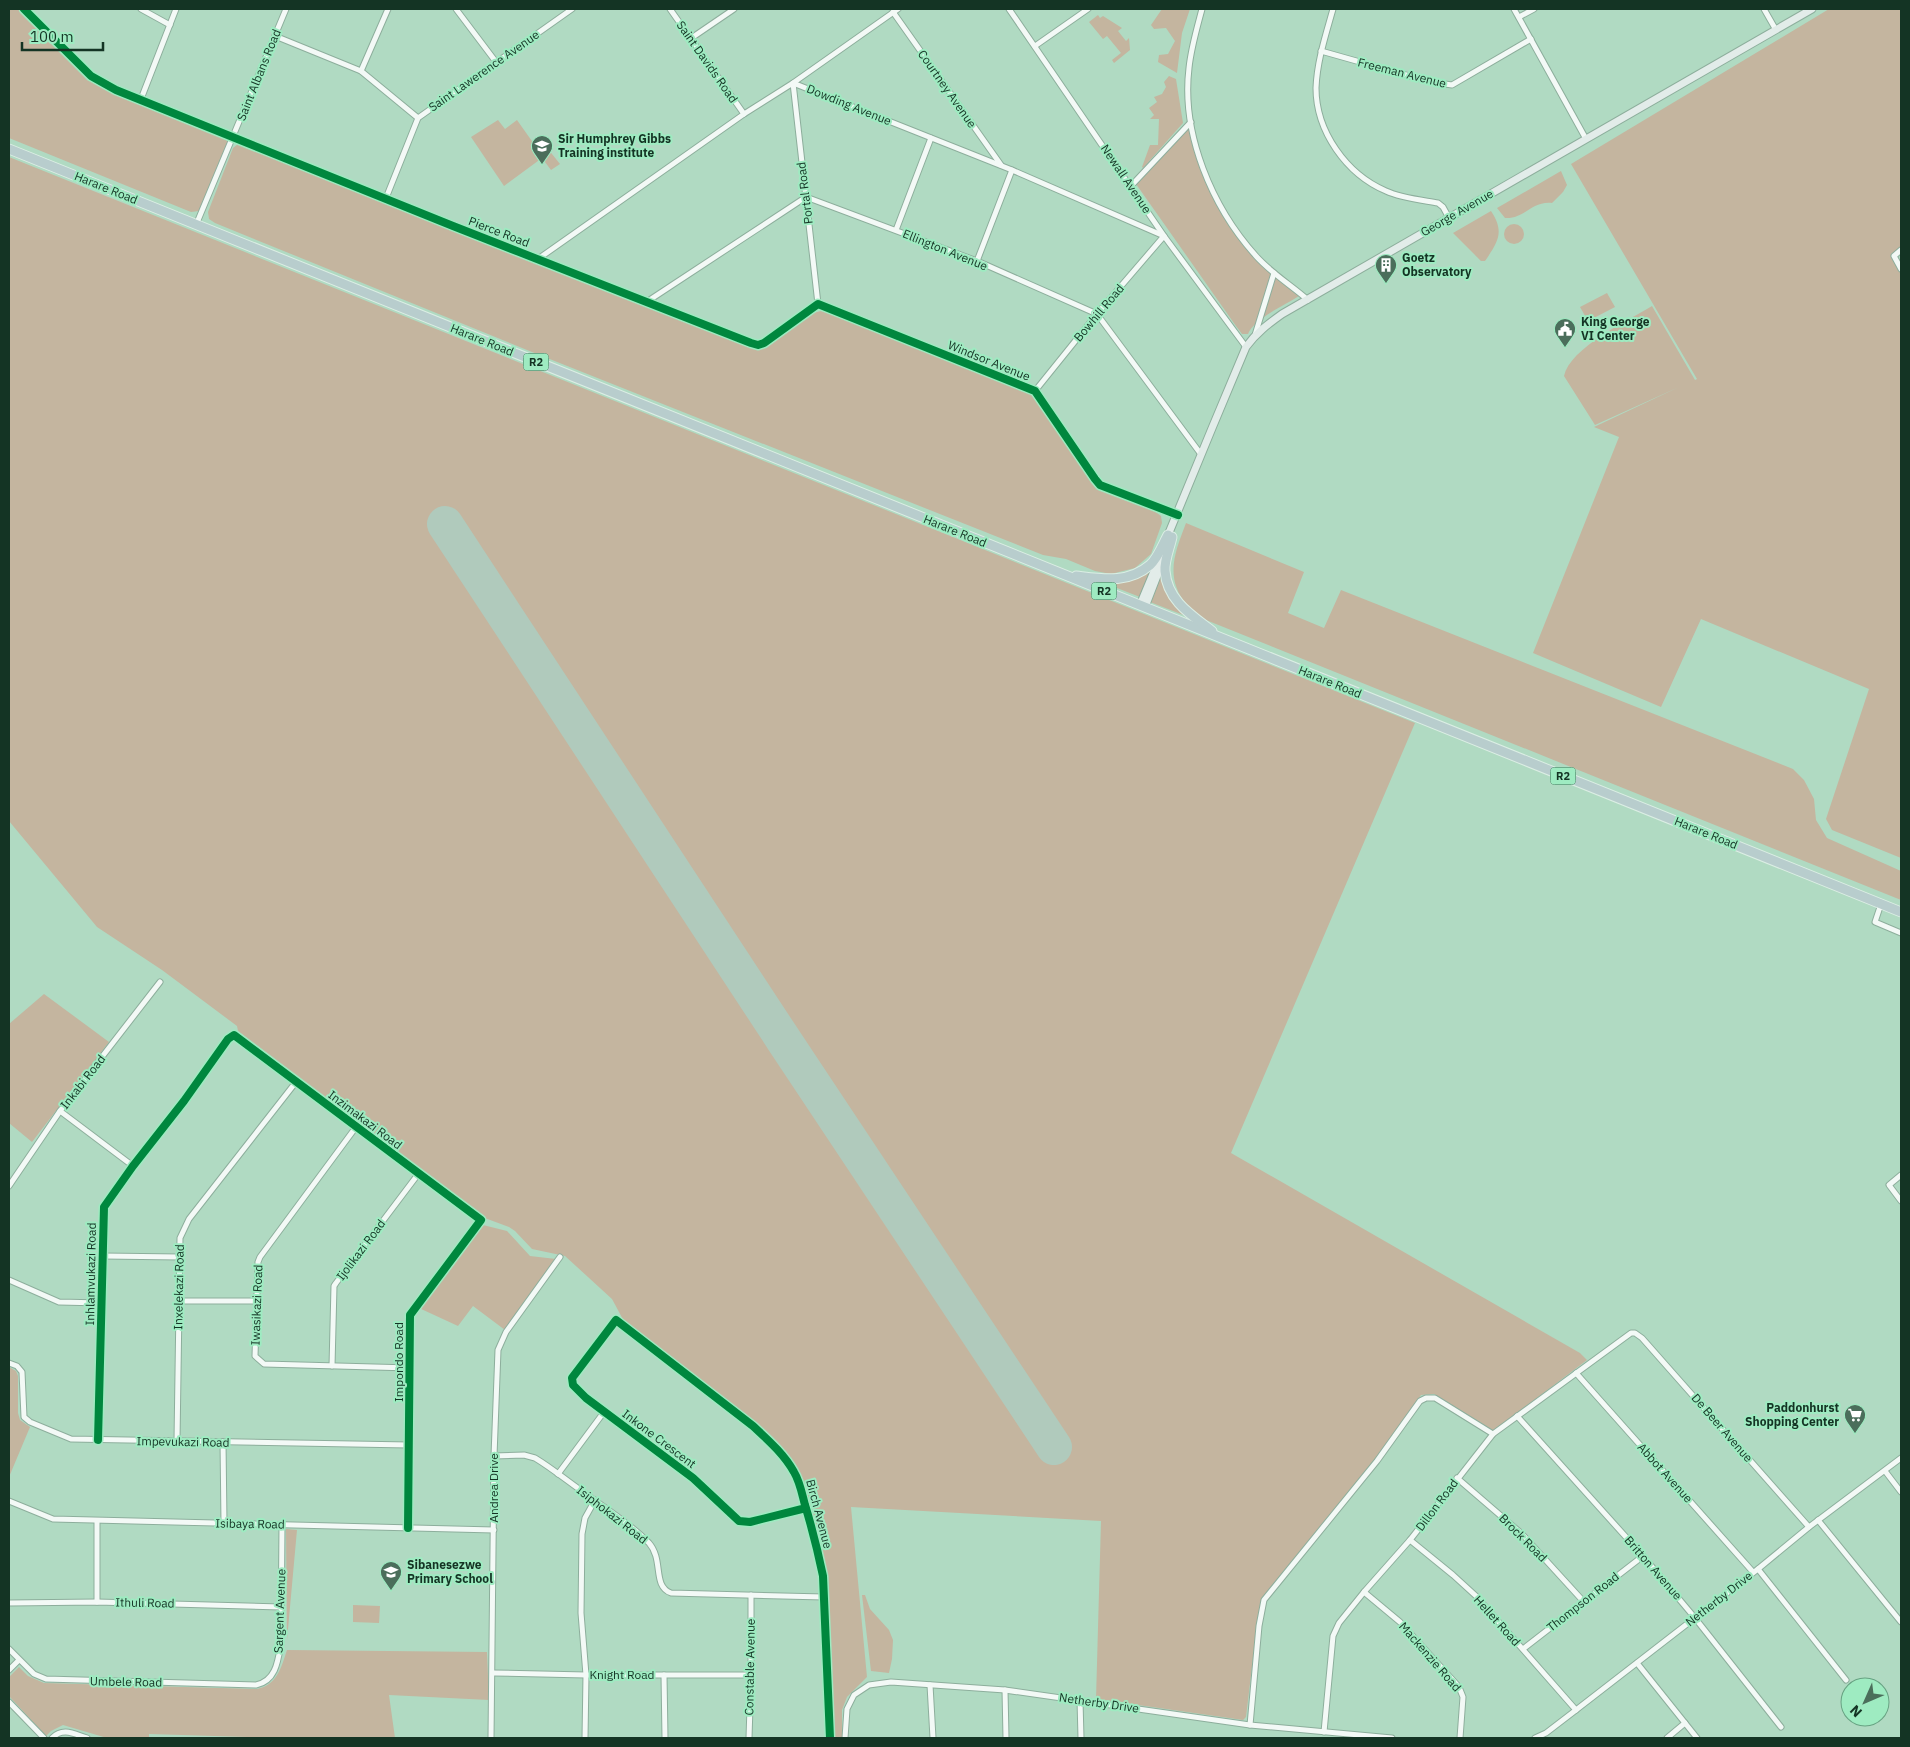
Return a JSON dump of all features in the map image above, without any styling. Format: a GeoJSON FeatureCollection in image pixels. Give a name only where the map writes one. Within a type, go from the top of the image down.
{"type":"FeatureCollection","features":[{"type":"Feature","properties":{"kind":"highway","name":"Harare Road"},"geometry":{"type":"LineString","coordinates":[[9,149],[1901,912]]}},
{"type":"Feature","properties":{"kind":"highway"},"geometry":{"type":"LineString","coordinates":[[1063,575],[1113,580],[1133,576],[1151,564],[1170,536]]}},
{"type":"Feature","properties":{"kind":"highway"},"geometry":{"type":"LineString","coordinates":[[1170,536],[1165,570],[1168,586],[1174,598],[1224,640]]}},
{"type":"Feature","properties":{"kind":"main road","name":"George Avenue"},"geometry":{"type":"LineString","coordinates":[[1143,606],[1200,454],[1246,347],[1254,336],[1282,314],[1812,9]]}},
{"type":"Feature","properties":{"kind":"street","name":"Pierce Road"},"geometry":{"type":"LineString","coordinates":[[24,9],[91,76],[116,90],[758,345],[764,343],[818,304]]}},
{"type":"Feature","properties":{"kind":"street"},"geometry":{"type":"LineString","coordinates":[[142,9],[170,25]]}},
{"type":"Feature","properties":{"kind":"street"},"geometry":{"type":"LineString","coordinates":[[140,99],[176,9]]}},
{"type":"Feature","properties":{"kind":"street","name":"Saint Albans Road"},"geometry":{"type":"LineString","coordinates":[[196,225],[286,9]]}},
{"type":"Feature","properties":{"kind":"street"},"geometry":{"type":"LineString","coordinates":[[361,72],[388,9]]}},
{"type":"Feature","properties":{"kind":"street"},"geometry":{"type":"LineString","coordinates":[[456,9],[496,62]]}},
{"type":"Feature","properties":{"kind":"street","name":"Saint Lawerence Avenue"},"geometry":{"type":"LineString","coordinates":[[386,198],[418,118],[564,11],[572,9]]}},
{"type":"Feature","properties":{"kind":"street","name":"Saint Davids Road"},"geometry":{"type":"LineString","coordinates":[[670,9],[744,114]]}},
{"type":"Feature","properties":{"kind":"street"},"geometry":{"type":"LineString","coordinates":[[690,39],[734,9]]}},
{"type":"Feature","properties":{"kind":"street","name":"Newall Avenue"},"geometry":{"type":"LineString","coordinates":[[1009,9],[1164,236],[1246,347]]}},
{"type":"Feature","properties":{"kind":"street"},"geometry":{"type":"LineString","coordinates":[[1035,46],[1088,9]]}},
{"type":"Feature","properties":{"kind":"street"},"geometry":{"type":"LineString","coordinates":[[1202,9],[1188,68],[1188,105],[1190,122],[1203,168],[1224,212],[1256,256],[1308,300]]}},
{"type":"Feature","properties":{"kind":"street"},"geometry":{"type":"LineString","coordinates":[[1333,9],[1321,51],[1316,87],[1324,126],[1339,153],[1371,183],[1387,192],[1438,203],[1443,207],[1449,218]]}},
{"type":"Feature","properties":{"kind":"street"},"geometry":{"type":"LineString","coordinates":[[1514,9],[1586,139]]}},
{"type":"Feature","properties":{"kind":"street"},"geometry":{"type":"LineString","coordinates":[[1519,17],[1534,9]]}},
{"type":"Feature","properties":{"kind":"street"},"geometry":{"type":"LineString","coordinates":[[1764,9],[1776,30]]}},
{"type":"Feature","properties":{"kind":"street"},"geometry":{"type":"LineString","coordinates":[[793,82],[895,10]]}},
{"type":"Feature","properties":{"kind":"street","name":"Courtney Avenue"},"geometry":{"type":"LineString","coordinates":[[895,10],[1001,165]]}},
{"type":"Feature","properties":{"kind":"street"},"geometry":{"type":"LineString","coordinates":[[275,36],[361,72],[418,118]]}},
{"type":"Feature","properties":{"kind":"street","name":"Freeman Avenue"},"geometry":{"type":"LineString","coordinates":[[1321,51],[1431,82],[1452,85],[1531,39]]}},
{"type":"Feature","properties":{"kind":"street","name":"Dowding Avenue"},"geometry":{"type":"LineString","coordinates":[[538,259],[744,114],[793,82],[1001,165],[1164,236]]}},
{"type":"Feature","properties":{"kind":"street","name":"Portal Road"},"geometry":{"type":"LineString","coordinates":[[793,82],[818,304]]}},
{"type":"Feature","properties":{"kind":"street"},"geometry":{"type":"LineString","coordinates":[[1130,186],[1190,122]]}},
{"type":"Feature","properties":{"kind":"street"},"geometry":{"type":"LineString","coordinates":[[896,230],[931,138]]}},
{"type":"Feature","properties":{"kind":"street"},"geometry":{"type":"LineString","coordinates":[[977,261],[1012,170]]}},
{"type":"Feature","properties":{"kind":"street"},"geometry":{"type":"LineString","coordinates":[[648,302],[806,196]]}},
{"type":"Feature","properties":{"kind":"street","name":"Ellington Avenue"},"geometry":{"type":"LineString","coordinates":[[806,196],[977,261],[1097,314],[1200,454]]}},
{"type":"Feature","properties":{"kind":"street","name":"Bowhill Road"},"geometry":{"type":"LineString","coordinates":[[1035,391],[1097,314],[1164,236]]}},
{"type":"Feature","properties":{"kind":"street"},"geometry":{"type":"LineString","coordinates":[[1899,252],[1894,257],[1901,269]]}},
{"type":"Feature","properties":{"kind":"street"},"geometry":{"type":"LineString","coordinates":[[1254,336],[1274,272]]}},
{"type":"Feature","properties":{"kind":"street","name":"Windsor Avenue"},"geometry":{"type":"LineString","coordinates":[[818,304],[1035,391],[1100,485],[1176,518]]}},
{"type":"Feature","properties":{"kind":"street"},"geometry":{"type":"LineString","coordinates":[[1882,904],[1874,919],[1875,922],[1901,933]]}},
{"type":"Feature","properties":{"kind":"street","name":"Inkabi Road"},"geometry":{"type":"LineString","coordinates":[[9,1186],[60,1111],[160,982]]}},
{"type":"Feature","properties":{"kind":"street","name":"Inhlamvukazi Road"},"geometry":{"type":"LineString","coordinates":[[98,1440],[104,1207],[228,1039],[232,1036],[237,1037]]}},
{"type":"Feature","properties":{"kind":"street","name":"Inzimakazi Road"},"geometry":{"type":"LineString","coordinates":[[237,1037],[481,1220]]}},
{"type":"Feature","properties":{"kind":"street","name":"Inxelekazi Road"},"geometry":{"type":"LineString","coordinates":[[177,1441],[180,1238],[186,1223],[296,1082]]}},
{"type":"Feature","properties":{"kind":"street"},"geometry":{"type":"LineString","coordinates":[[60,1111],[133,1166]]}},
{"type":"Feature","properties":{"kind":"street","name":"Iwasikazi Road"},"geometry":{"type":"LineString","coordinates":[[356,1127],[260,1256],[256,1301],[255,1356],[264,1364],[411,1368]]}},
{"type":"Feature","properties":{"kind":"street","name":"Ijolikazi Road"},"geometry":{"type":"LineString","coordinates":[[332,1366],[334,1290],[336,1283],[418,1173]]}},
{"type":"Feature","properties":{"kind":"street"},"geometry":{"type":"LineString","coordinates":[[1901,1175],[1889,1185],[1901,1201]]}},
{"type":"Feature","properties":{"kind":"street","name":"Impondo Road"},"geometry":{"type":"LineString","coordinates":[[408,1528],[411,1312],[481,1220]]}},
{"type":"Feature","properties":{"kind":"street"},"geometry":{"type":"LineString","coordinates":[[103,1256],[180,1257]]}},
{"type":"Feature","properties":{"kind":"street","name":"Andrea Drive"},"geometry":{"type":"LineString","coordinates":[[491,1738],[494,1456],[499,1345],[506,1332],[560,1257]]}},
{"type":"Feature","properties":{"kind":"street"},"geometry":{"type":"LineString","coordinates":[[9,1280],[59,1302],[102,1303]]}},
{"type":"Feature","properties":{"kind":"street"},"geometry":{"type":"LineString","coordinates":[[179,1301],[256,1301]]}},
{"type":"Feature","properties":{"kind":"street","name":"Inkone Crescent"},"geometry":{"type":"LineString","coordinates":[[616,1320],[571,1381],[573,1385],[604,1412],[693,1478],[739,1521],[750,1522],[806,1508]]}},
{"type":"Feature","properties":{"kind":"street","name":"Birch Avenue"},"geometry":{"type":"LineString","coordinates":[[616,1320],[769,1440],[795,1473],[821,1567],[830,1738]]}},
{"type":"Feature","properties":{"kind":"street","name":"Dillon Road"},"geometry":{"type":"LineString","coordinates":[[1324,1732],[1334,1632],[1364,1592],[1410,1540],[1493,1434],[1633,1332]]}},
{"type":"Feature","properties":{"kind":"street","name":"De Beer Avenue"},"geometry":{"type":"LineString","coordinates":[[1633,1332],[1642,1338],[1809,1527]]}},
{"type":"Feature","properties":{"kind":"street","name":"Impevukazi Road"},"geometry":{"type":"LineString","coordinates":[[9,1363],[17,1366],[22,1372],[23,1414],[28,1420],[70,1439],[409,1445]]}},
{"type":"Feature","properties":{"kind":"street","name":"Abbot Avenue"},"geometry":{"type":"LineString","coordinates":[[1576,1373],[1756,1571],[1844,1677]]}},
{"type":"Feature","properties":{"kind":"street"},"geometry":{"type":"LineString","coordinates":[[1250,1725],[1259,1626],[1264,1600],[1348,1499],[1420,1402],[1426,1398],[1435,1398],[1493,1434]]}},
{"type":"Feature","properties":{"kind":"street"},"geometry":{"type":"LineString","coordinates":[[558,1474],[604,1412]]}},
{"type":"Feature","properties":{"kind":"street","name":"Britton Avenue"},"geometry":{"type":"LineString","coordinates":[[1517,1416],[1643,1556],[1695,1618],[1781,1727]]}},
{"type":"Feature","properties":{"kind":"street"},"geometry":{"type":"LineString","coordinates":[[223,1442],[224,1523]]}},
{"type":"Feature","properties":{"kind":"street","name":"Isiphokazi Road"},"geometry":{"type":"LineString","coordinates":[[494,1456],[530,1456],[595,1500],[649,1543],[658,1557],[660,1583],[667,1591],[824,1597]]}},
{"type":"Feature","properties":{"kind":"street","name":"Netherby Drive"},"geometry":{"type":"LineString","coordinates":[[1536,1738],[1546,1733],[1576,1710],[1756,1571],[1818,1520],[1901,1458]]}},
{"type":"Feature","properties":{"kind":"street"},"geometry":{"type":"LineString","coordinates":[[1885,1470],[1901,1492]]}},
{"type":"Feature","properties":{"kind":"street","name":"Brock Road"},"geometry":{"type":"LineString","coordinates":[[1457,1478],[1522,1534],[1584,1602]]}},
{"type":"Feature","properties":{"kind":"street"},"geometry":{"type":"LineString","coordinates":[[585,1738],[586,1675],[581,1613],[582,1534],[585,1518],[595,1500]]}},
{"type":"Feature","properties":{"kind":"street","name":"Isibaya Road"},"geometry":{"type":"LineString","coordinates":[[9,1501],[53,1519],[494,1530]]}},
{"type":"Feature","properties":{"kind":"street"},"geometry":{"type":"LineString","coordinates":[[1818,1520],[1901,1622]]}},
{"type":"Feature","properties":{"kind":"street"},"geometry":{"type":"LineString","coordinates":[[97,1521],[97,1602]]}},
{"type":"Feature","properties":{"kind":"street","name":"Sargent Avenue"},"geometry":{"type":"LineString","coordinates":[[256,1685],[270,1679],[278,1660],[281,1643],[282,1525]]}},
{"type":"Feature","properties":{"kind":"street","name":"Hellet Road"},"geometry":{"type":"LineString","coordinates":[[1410,1540],[1464,1586],[1523,1649],[1576,1710]]}},
{"type":"Feature","properties":{"kind":"street","name":"Thompson Road"},"geometry":{"type":"LineString","coordinates":[[1523,1649],[1643,1556]]}},
{"type":"Feature","properties":{"kind":"street","name":"Mackenzie Road"},"geometry":{"type":"LineString","coordinates":[[1364,1592],[1400,1622],[1459,1687],[1463,1696],[1460,1738]]}},
{"type":"Feature","properties":{"kind":"street","name":"Constable Avenue"},"geometry":{"type":"LineString","coordinates":[[749,1738],[752,1675],[751,1595]]}},
{"type":"Feature","properties":{"kind":"street","name":"Ithuli Road"},"geometry":{"type":"LineString","coordinates":[[9,1603],[97,1602],[282,1607]]}},
{"type":"Feature","properties":{"kind":"street","name":"Umbele Road"},"geometry":{"type":"LineString","coordinates":[[9,1649],[34,1674],[46,1679],[256,1685]]}},
{"type":"Feature","properties":{"kind":"street"},"geometry":{"type":"LineString","coordinates":[[9,1670],[20,1660]]}},
{"type":"Feature","properties":{"kind":"street"},"geometry":{"type":"LineString","coordinates":[[1637,1663],[1697,1738]]}},
{"type":"Feature","properties":{"kind":"street","name":"Knight Road"},"geometry":{"type":"LineString","coordinates":[[493,1673],[752,1675]]}},
{"type":"Feature","properties":{"kind":"street"},"geometry":{"type":"LineString","coordinates":[[664,1675],[665,1738]]}},
{"type":"Feature","properties":{"kind":"street","name":"Netherby Drive"},"geometry":{"type":"LineString","coordinates":[[845,1738],[848,1704],[854,1695],[869,1685],[891,1682],[1005,1690],[1250,1725],[1392,1738]]}},
{"type":"Feature","properties":{"kind":"street"},"geometry":{"type":"LineString","coordinates":[[930,1685],[933,1738]]}},
{"type":"Feature","properties":{"kind":"street"},"geometry":{"type":"LineString","coordinates":[[1005,1690],[1006,1738]]}},
{"type":"Feature","properties":{"kind":"street"},"geometry":{"type":"LineString","coordinates":[[1080,1700],[1081,1738]]}},
{"type":"Feature","properties":{"kind":"street"},"geometry":{"type":"LineString","coordinates":[[9,1702],[44,1738]]}},
{"type":"Feature","properties":{"kind":"street"},"geometry":{"type":"LineString","coordinates":[[1667,1738],[1685,1723]]}},
{"type":"Feature","properties":{"kind":"street"},"geometry":{"type":"LineString","coordinates":[[52,1738],[59,1732],[64,1731],[88,1738]]}},
{"type":"Feature","properties":{"kind":"shaded area"},"geometry":{"type":"Polygon","coordinates":[[[9,9],[20,9],[90,80],[120,95],[226,136],[228,142],[199,211],[191,212],[9,138],[9,9]]]}},
{"type":"Feature","properties":{"kind":"shaded area"},"geometry":{"type":"Polygon","coordinates":[[[1162,9],[1190,9],[1182,33],[1177,73],[1158,62],[1159,55],[1168,54],[1175,41],[1166,28],[1154,29],[1151,25],[1162,9]]]}},
{"type":"Feature","properties":{"kind":"shaded area"},"geometry":{"type":"Polygon","coordinates":[[[1829,9],[1901,9],[1901,249],[1891,254],[1901,271],[1901,858],[1832,830],[1826,819],[1869,689],[1701,619],[1661,707],[1533,653],[1619,437],[1594,427],[1679,387],[1595,425],[1564,376],[1568,366],[1577,355],[1601,336],[1652,306],[1695,380],[1697,379],[1571,164],[1829,9]]]}},
{"type":"Feature","properties":{"kind":"shaded area"},"geometry":{"type":"Polygon","coordinates":[[[1098,15],[1100,18],[1103,16],[1122,28],[1118,31],[1126,41],[1129,38],[1130,50],[1114,63],[1112,60],[1121,53],[1107,36],[1103,39],[1089,22],[1098,15]]]}},
{"type":"Feature","properties":{"kind":"shaded area"},"geometry":{"type":"Polygon","coordinates":[[[1169,76],[1176,79],[1183,123],[1143,168],[1150,145],[1158,145],[1159,119],[1150,119],[1154,115],[1149,108],[1157,102],[1154,97],[1162,94],[1166,87],[1164,82],[1169,76]]]}},
{"type":"Feature","properties":{"kind":"shaded area"},"geometry":{"type":"Polygon","coordinates":[[[498,120],[505,129],[517,120],[534,144],[539,147],[544,144],[560,164],[551,170],[542,158],[504,186],[471,137],[498,120]]]}},
{"type":"Feature","properties":{"kind":"shaded area"},"geometry":{"type":"Polygon","coordinates":[[[1190,125],[1202,168],[1222,211],[1273,273],[1299,296],[1263,318],[1251,328],[1248,334],[1242,334],[1236,326],[1136,184],[1190,125]]]}},
{"type":"Feature","properties":{"kind":"shaded area"},"geometry":{"type":"Polygon","coordinates":[[[244,143],[599,287],[757,347],[765,345],[809,314],[821,311],[867,326],[1033,394],[1039,400],[1087,473],[1097,484],[1106,490],[1149,507],[1161,516],[1162,523],[1151,554],[1135,568],[1111,574],[1095,571],[1066,559],[1043,555],[527,350],[215,223],[209,219],[208,212],[233,148],[238,144],[244,143]]]}},
{"type":"Feature","properties":{"kind":"shaded area"},"geometry":{"type":"Polygon","coordinates":[[[9,157],[1415,723],[1231,1153],[1580,1353],[1587,1360],[1496,1429],[1492,1430],[1434,1394],[1421,1395],[1376,1459],[1267,1593],[1257,1625],[1246,1717],[1243,1720],[1096,1699],[1101,1521],[851,1507],[867,1677],[847,1697],[842,1710],[842,1738],[833,1738],[829,1602],[824,1563],[800,1478],[788,1457],[761,1429],[626,1325],[612,1299],[565,1256],[532,1249],[509,1227],[482,1217],[238,1031],[237,1026],[162,970],[97,927],[9,821],[9,157]]]}},
{"type":"Feature","properties":{"kind":"shaded area"},"geometry":{"type":"Polygon","coordinates":[[[1561,171],[1567,185],[1552,203],[1533,207],[1512,218],[1505,218],[1497,208],[1561,171]]]}},
{"type":"Feature","properties":{"kind":"shaded area"},"geometry":{"type":"Polygon","coordinates":[[[1491,211],[1498,225],[1498,237],[1485,261],[1481,261],[1453,233],[1491,211]]]}},
{"type":"Feature","properties":{"kind":"shaded area"},"geometry":{"type":"Polygon","coordinates":[[[1514,224],[1521,227],[1524,234],[1521,241],[1514,244],[1507,241],[1504,234],[1507,227],[1514,224]]]}},
{"type":"Feature","properties":{"kind":"shaded area"},"geometry":{"type":"Polygon","coordinates":[[[1607,293],[1615,307],[1588,321],[1580,307],[1607,293]]]}},
{"type":"Feature","properties":{"kind":"shaded area"},"geometry":{"type":"Polygon","coordinates":[[[1186,523],[1304,572],[1288,613],[1324,628],[1341,590],[1793,769],[1804,780],[1814,799],[1816,820],[1827,838],[1901,871],[1901,900],[1206,620],[1187,605],[1176,585],[1174,575],[1175,555],[1186,523]]]}},
{"type":"Feature","properties":{"kind":"shaded area"},"geometry":{"type":"Polygon","coordinates":[[[1157,561],[1140,597],[1099,581],[1108,581],[1157,561]]]}},
{"type":"Feature","properties":{"kind":"shaded area"},"geometry":{"type":"Polygon","coordinates":[[[1161,569],[1164,579],[1191,618],[1150,602],[1161,569]]]}},
{"type":"Feature","properties":{"kind":"shaded area"},"geometry":{"type":"Polygon","coordinates":[[[44,994],[109,1042],[32,1142],[9,1123],[9,1024],[44,994]]]}},
{"type":"Feature","properties":{"kind":"shaded area"},"geometry":{"type":"Polygon","coordinates":[[[483,1225],[507,1231],[530,1256],[556,1259],[505,1330],[473,1306],[458,1326],[419,1308],[483,1225]]]}},
{"type":"Feature","properties":{"kind":"shaded area"},"geometry":{"type":"Polygon","coordinates":[[[9,1367],[16,1371],[18,1376],[18,1413],[20,1420],[30,1427],[9,1477],[9,1367]]]}},
{"type":"Feature","properties":{"kind":"shaded area"},"geometry":{"type":"Polygon","coordinates":[[[286,1529],[297,1530],[287,1640],[286,1529]]]}},
{"type":"Feature","properties":{"kind":"shaded area"},"geometry":{"type":"Polygon","coordinates":[[[862,1595],[865,1595],[870,1609],[889,1630],[893,1640],[889,1673],[871,1671],[862,1595]]]}},
{"type":"Feature","properties":{"kind":"shaded area"},"geometry":{"type":"Polygon","coordinates":[[[353,1605],[380,1606],[379,1623],[353,1622],[353,1605]]]}},
{"type":"Feature","properties":{"kind":"shaded area"},"geometry":{"type":"Polygon","coordinates":[[[287,1650],[487,1652],[489,1700],[389,1695],[395,1738],[247,1738],[149,1734],[149,1738],[107,1738],[63,1725],[46,1736],[9,1696],[9,1677],[19,1667],[28,1676],[44,1683],[257,1689],[264,1687],[274,1680],[287,1650]]]}},
{"type":"Feature","properties":{"kind":"runway"},"geometry":{"type":"LineString","coordinates":[[445,524],[783,1039],[1054,1447]]}},
{"type":"Feature","properties":{"kind":"cycle path"},"geometry":{"type":"LineString","coordinates":[[24,9],[91,76],[116,90],[453,226],[751,343],[758,345],[764,343],[818,304],[1035,391],[1100,485],[1178,515]]}},
{"type":"Feature","properties":{"kind":"cycle path"},"geometry":{"type":"LineString","coordinates":[[98,1440],[104,1207],[228,1039],[234,1035],[481,1220],[410,1315],[408,1528]]}},
{"type":"Feature","properties":{"kind":"cycle path"},"geometry":{"type":"LineString","coordinates":[[806,1508],[750,1522],[739,1521],[693,1478],[586,1398],[573,1385],[572,1378],[616,1320],[753,1426],[790,1465],[801,1488],[815,1540],[823,1576],[830,1738]]}},
{"type":"Feature","properties":{"kind":"place","name":"Sir Humphrey Gibbs Training institute"},"geometry":{"type":"Point","coordinates":[542,165]}},
{"type":"Feature","properties":{"kind":"place","name":"Goetz Observatory"},"geometry":{"type":"Point","coordinates":[1386,284]}},
{"type":"Feature","properties":{"kind":"place","name":"King George VI Center"},"geometry":{"type":"Point","coordinates":[1565,348]}},
{"type":"Feature","properties":{"kind":"place","name":"Paddonhurst Shopping Center"},"geometry":{"type":"Point","coordinates":[1855,1434]}},
{"type":"Feature","properties":{"kind":"place","name":"Sibanesezwe Primary School"},"geometry":{"type":"Point","coordinates":[391,1591]}}]}
